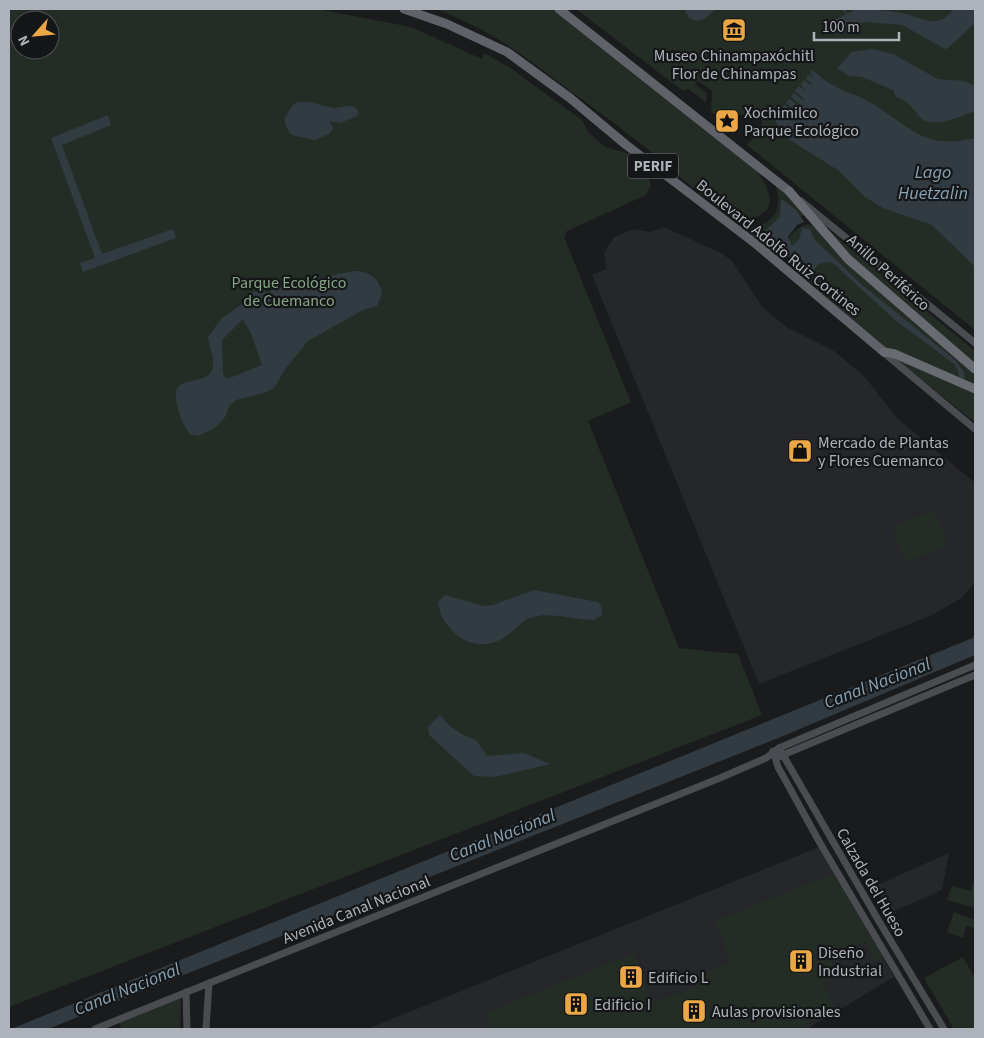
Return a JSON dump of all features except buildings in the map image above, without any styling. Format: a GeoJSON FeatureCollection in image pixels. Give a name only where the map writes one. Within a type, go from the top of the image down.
{"type":"FeatureCollection","features":[{"type":"Feature","properties":{"kind":"highway","name":"Boulevard Adolfo Ruiz Cortines"},"geometry":{"type":"LineString","coordinates":[[404,9],[447,24],[514,57],[756,244],[884,352]]}},
{"type":"Feature","properties":{"kind":"highway"},"geometry":{"type":"LineString","coordinates":[[559,9],[789,191]]}},
{"type":"Feature","properties":{"kind":"highway","name":"Anillo Periférico"},"geometry":{"type":"LineString","coordinates":[[789,191],[828,238],[876,285],[956,350],[975,369]]}},
{"type":"Feature","properties":{"kind":"highway"},"geometry":{"type":"LineString","coordinates":[[884,352],[895,354],[975,389]]}},
{"type":"Feature","properties":{"kind":"main road"},"geometry":{"type":"LineString","coordinates":[[789,191],[975,343]]}},
{"type":"Feature","properties":{"kind":"main road","name":"Boulevard Adolfo Ruiz Cortines"},"geometry":{"type":"LineString","coordinates":[[884,352],[975,429]]}},
{"type":"Feature","properties":{"kind":"main road","name":"Avenida Canal Nacional"},"geometry":{"type":"LineString","coordinates":[[95,1029],[720,778],[975,664]]}},
{"type":"Feature","properties":{"kind":"main road","name":"Avenida Canal Nacional"},"geometry":{"type":"LineString","coordinates":[[777,753],[797,750],[975,675]]}},
{"type":"Feature","properties":{"kind":"main road"},"geometry":{"type":"LineString","coordinates":[[788,767],[789,758],[797,750]]}},
{"type":"Feature","properties":{"kind":"main road","name":"Calzada del Hueso"},"geometry":{"type":"LineString","coordinates":[[777,753],[788,767],[944,1029]]}},
{"type":"Feature","properties":{"kind":"main road","name":"Calzada del Hueso"},"geometry":{"type":"LineString","coordinates":[[777,753],[823,848],[930,1029]]}},
{"type":"Feature","properties":{"kind":"main road"},"geometry":{"type":"LineString","coordinates":[[206,1029],[209,983]]}},
{"type":"Feature","properties":{"kind":"main road"},"geometry":{"type":"LineString","coordinates":[[186,992],[187,1029]]}},
{"type":"Feature","properties":{"kind":"shaded area","name":"Mercado de Plantas y Flores Cuemanco"},"geometry":{"type":"Polygon","coordinates":[[[664,227],[723,254],[732,261],[763,308],[788,328],[834,351],[863,375],[898,419],[975,483],[975,582],[962,598],[932,615],[759,684],[592,275],[606,269],[604,253],[614,237],[634,229],[651,232],[664,227]]]}},
{"type":"Feature","properties":{"kind":"shaded area"},"geometry":{"type":"Polygon","coordinates":[[[819,847],[894,977],[807,1029],[367,1029],[819,847]]]}},
{"type":"Feature","properties":{"kind":"shaded area"},"geometry":{"type":"Polygon","coordinates":[[[949,853],[942,890],[890,913],[875,886],[949,853]]]}},
{"type":"Feature","properties":{"kind":"green space","name":"Parque Ecológico de Cuemanco"},"geometry":{"type":"Polygon","coordinates":[[[9,9],[317,9],[411,27],[482,59],[484,53],[509,67],[582,120],[589,133],[605,147],[627,153],[647,170],[651,186],[646,195],[567,231],[564,237],[631,402],[588,421],[679,648],[738,654],[762,715],[9,1007],[9,9]]]}},
{"type":"Feature","properties":{"kind":"green space"},"geometry":{"type":"Polygon","coordinates":[[[434,9],[553,9],[587,33],[752,164],[767,189],[770,203],[767,209],[757,217],[747,219],[731,214],[709,201],[648,149],[524,56],[490,34],[434,9]]]}},
{"type":"Feature","properties":{"kind":"green space"},"geometry":{"type":"Polygon","coordinates":[[[576,9],[975,9],[975,330],[747,145],[761,129],[762,116],[711,113],[712,91],[698,81],[695,84],[707,94],[706,103],[689,89],[683,91],[576,9]]]}},
{"type":"Feature","properties":{"kind":"green space"},"geometry":{"type":"Polygon","coordinates":[[[773,179],[808,214],[788,223],[783,228],[776,238],[774,245],[775,253],[744,228],[763,224],[775,214],[778,207],[778,198],[773,179]]]}},
{"type":"Feature","properties":{"kind":"green space"},"geometry":{"type":"Polygon","coordinates":[[[807,224],[833,234],[975,351],[975,422],[907,368],[792,266],[788,259],[786,247],[788,241],[795,231],[807,224]]]}},
{"type":"Feature","properties":{"kind":"green space"},"geometry":{"type":"Polygon","coordinates":[[[934,510],[948,546],[906,562],[892,527],[934,510]]]}},
{"type":"Feature","properties":{"kind":"green space"},"geometry":{"type":"Polygon","coordinates":[[[834,873],[883,957],[873,961],[865,942],[851,947],[852,951],[831,960],[838,977],[824,983],[834,1008],[800,1029],[492,1029],[485,1013],[635,953],[652,1003],[695,987],[698,975],[731,962],[715,921],[834,873]]]}},
{"type":"Feature","properties":{"kind":"green space"},"geometry":{"type":"Polygon","coordinates":[[[975,877],[975,908],[947,900],[952,886],[971,891],[975,877]]]}},
{"type":"Feature","properties":{"kind":"green space"},"geometry":{"type":"Polygon","coordinates":[[[954,912],[975,920],[975,928],[966,926],[963,938],[947,932],[954,912]]]}},
{"type":"Feature","properties":{"kind":"green space"},"geometry":{"type":"Polygon","coordinates":[[[963,957],[975,978],[975,1029],[954,1029],[924,978],[963,957]]]}},
{"type":"Feature","properties":{"kind":"green space"},"geometry":{"type":"Polygon","coordinates":[[[181,998],[180,1029],[122,1029],[119,1023],[181,998]]]}},
{"type":"Feature","properties":{"kind":"water"},"geometry":{"type":"Polygon","coordinates":[[[684,9],[716,9],[704,19],[697,21],[689,18],[684,9]]]}},
{"type":"Feature","properties":{"kind":"water"},"geometry":{"type":"Polygon","coordinates":[[[857,9],[874,9],[901,13],[935,21],[942,20],[948,16],[953,9],[975,9],[975,23],[945,49],[902,25],[864,22],[834,33],[824,31],[832,21],[857,9]]]}},
{"type":"Feature","properties":{"kind":"water"},"geometry":{"type":"Polygon","coordinates":[[[872,49],[893,54],[938,79],[964,81],[975,86],[975,111],[946,121],[931,122],[919,116],[906,102],[896,97],[893,90],[862,77],[849,76],[837,68],[852,52],[872,49]]]}},
{"type":"Feature","properties":{"kind":"water","name":"Lago Huetzalin"},"geometry":{"type":"Polygon","coordinates":[[[812,70],[828,83],[873,104],[920,135],[944,141],[975,138],[975,267],[932,225],[883,208],[865,197],[838,170],[788,139],[773,118],[779,111],[791,121],[793,120],[780,110],[784,105],[796,114],[797,112],[786,103],[789,99],[800,107],[801,105],[791,97],[794,93],[804,99],[795,91],[799,86],[807,92],[801,85],[804,80],[812,84],[806,79],[808,75],[814,79],[810,74],[812,70]]]}},
{"type":"Feature","properties":{"kind":"water"},"geometry":{"type":"Polygon","coordinates":[[[309,102],[333,108],[350,106],[355,107],[359,112],[357,116],[340,123],[330,121],[333,129],[329,134],[315,140],[291,135],[285,124],[287,113],[294,104],[309,102]]]}},
{"type":"Feature","properties":{"kind":"water"},"geometry":{"type":"Polygon","coordinates":[[[108,115],[111,125],[62,145],[102,254],[173,229],[176,238],[83,272],[80,263],[95,258],[51,138],[108,115]]]}},
{"type":"Feature","properties":{"kind":"water"},"geometry":{"type":"Polygon","coordinates":[[[781,199],[796,210],[804,222],[797,225],[788,237],[792,246],[799,239],[802,228],[810,229],[814,239],[861,284],[955,360],[964,372],[965,379],[959,377],[958,370],[953,363],[895,320],[833,263],[826,262],[817,265],[812,276],[807,270],[771,243],[765,231],[780,217],[781,199]]]}},
{"type":"Feature","properties":{"kind":"water"},"geometry":{"type":"Polygon","coordinates":[[[359,271],[373,276],[381,288],[382,294],[377,306],[363,310],[308,341],[286,368],[274,388],[264,393],[236,400],[230,405],[225,417],[215,428],[198,436],[190,434],[178,410],[177,390],[182,384],[205,377],[211,372],[213,360],[208,337],[221,319],[241,305],[251,292],[270,292],[271,288],[286,287],[287,290],[291,289],[291,284],[359,271]],[[243,319],[222,340],[223,374],[227,379],[262,365],[251,333],[243,319]]]}},
{"type":"Feature","properties":{"kind":"water"},"geometry":{"type":"Polygon","coordinates":[[[534,590],[598,602],[601,606],[602,615],[594,620],[548,615],[533,617],[525,620],[500,640],[493,643],[478,644],[463,639],[449,627],[442,616],[438,602],[445,595],[484,606],[493,605],[534,590]]]}},
{"type":"Feature","properties":{"kind":"water","name":"Canal Nacional"},"geometry":{"type":"Polygon","coordinates":[[[975,637],[975,655],[776,739],[48,1029],[11,1029],[975,637]]]}},
{"type":"Feature","properties":{"kind":"water"},"geometry":{"type":"Polygon","coordinates":[[[440,715],[451,727],[465,736],[476,740],[487,756],[524,753],[550,764],[495,777],[474,776],[429,735],[428,727],[440,715]]]}},
{"type":"Feature","properties":{"kind":"waterway"},"geometry":{"type":"LineString","coordinates":[[843,9],[846,13]]}},
{"type":"Feature","properties":{"kind":"place","name":"Museo Chinampaxóchitl Flor de Chinampas"},"geometry":{"type":"Point","coordinates":[734,30]}},
{"type":"Feature","properties":{"kind":"place","name":"Xochimilco Parque Ecológico"},"geometry":{"type":"Point","coordinates":[727,121]}},
{"type":"Feature","properties":{"kind":"place","name":"Mercado de Plantas y Flores Cuemanco"},"geometry":{"type":"Point","coordinates":[800,451]}},
{"type":"Feature","properties":{"kind":"place","name":"Diseño Industrial"},"geometry":{"type":"Point","coordinates":[801,961]}},
{"type":"Feature","properties":{"kind":"place","name":"Edificio L"},"geometry":{"type":"Point","coordinates":[631,977]}},
{"type":"Feature","properties":{"kind":"place","name":"Edificio I"},"geometry":{"type":"Point","coordinates":[576,1004]}},
{"type":"Feature","properties":{"kind":"place","name":"Aulas provisionales"},"geometry":{"type":"Point","coordinates":[694,1011]}}]}
